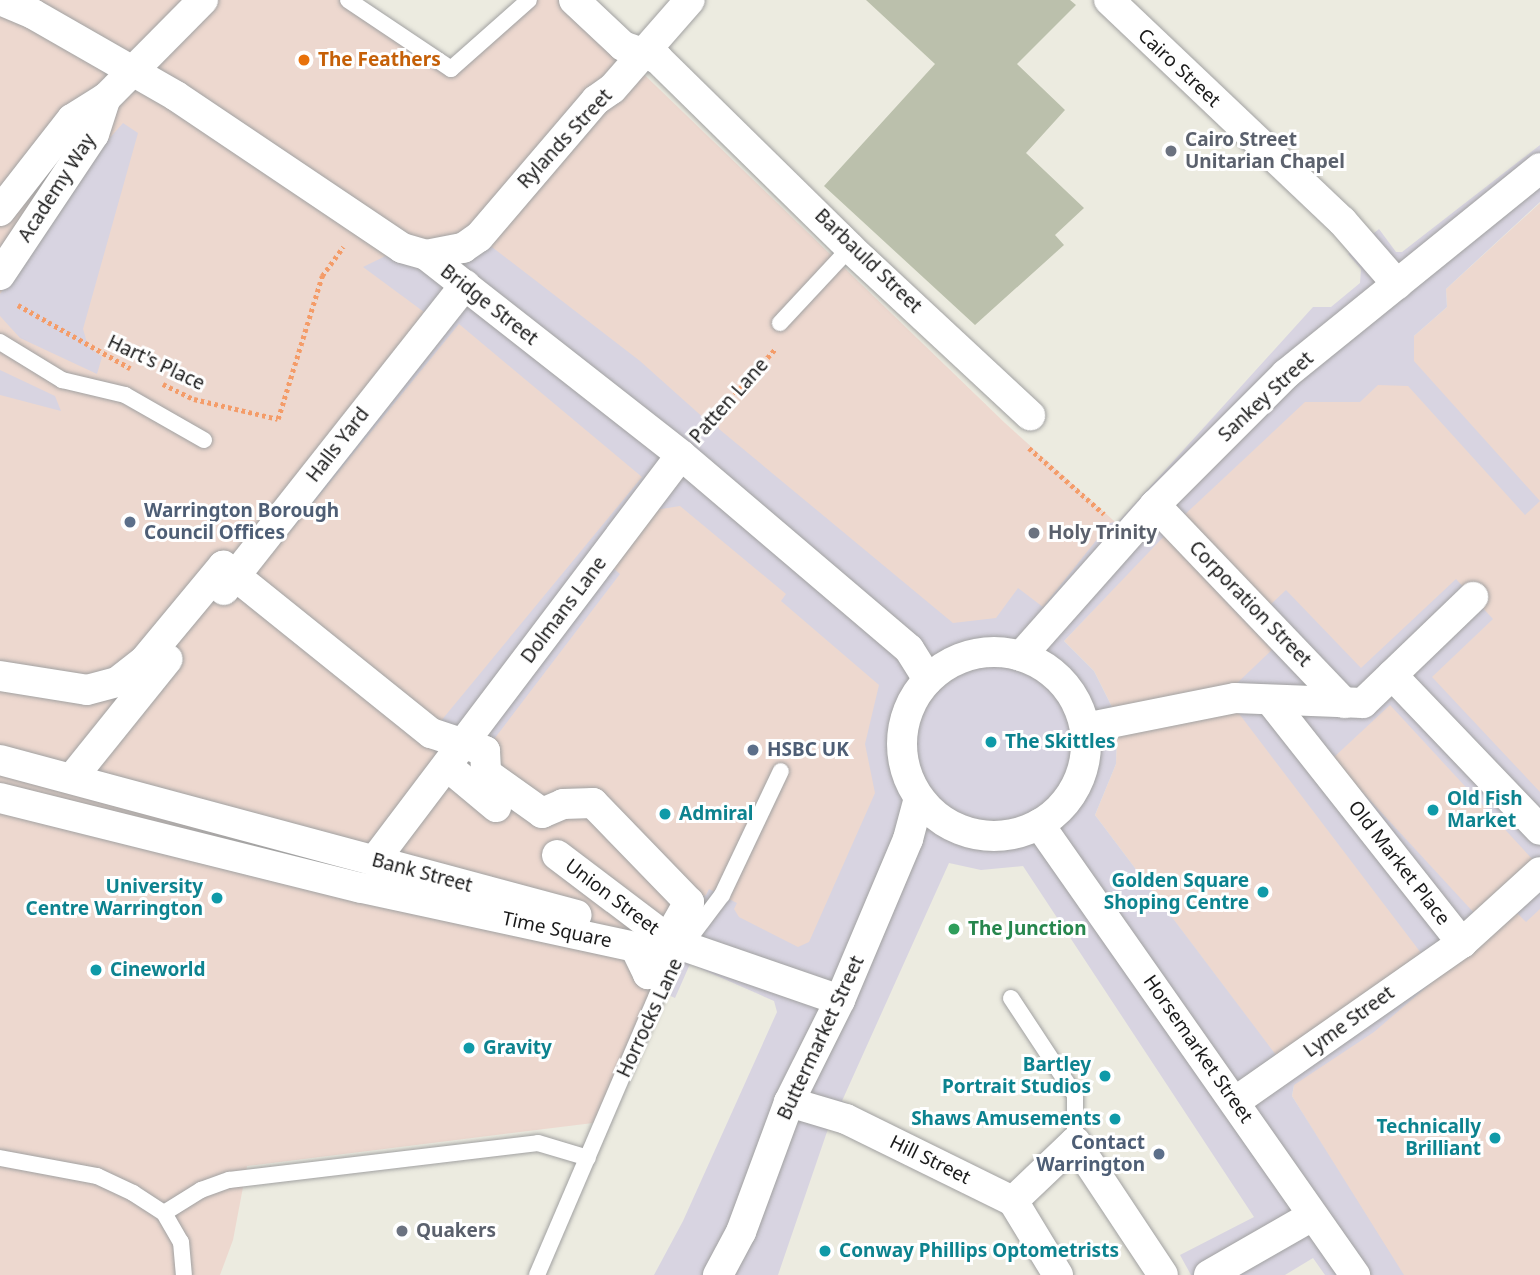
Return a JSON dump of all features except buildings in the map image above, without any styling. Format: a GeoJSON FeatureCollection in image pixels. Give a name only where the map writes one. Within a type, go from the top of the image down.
{"type":"FeatureCollection","features":[{"type":"Feature","properties":{"kind":"street","name":"Bridge Street"},"geometry":{"type":"LineString","coordinates":[[0,0],[33,14],[176,96],[402,248],[426,255],[681,455],[909,649],[928,679]]}},
{"type":"Feature","properties":{"kind":"street","name":"Academy Way"},"geometry":{"type":"LineString","coordinates":[[0,211],[72,119],[106,99],[203,0]]}},
{"type":"Feature","properties":{"kind":"street","name":"Barbauld Street"},"geometry":{"type":"LineString","coordinates":[[574,0],[623,46],[658,60],[850,248],[1030,415]]}},
{"type":"Feature","properties":{"kind":"street","name":"Rylands Street"},"geometry":{"type":"LineString","coordinates":[[426,255],[463,248],[479,237],[690,0]]}},
{"type":"Feature","properties":{"kind":"street","name":"Cairo Street"},"geometry":{"type":"LineString","coordinates":[[1109,0],[1361,243],[1397,284]]}},
{"type":"Feature","properties":{"kind":"street","name":"Academy Way"},"geometry":{"type":"LineString","coordinates":[[0,275],[94,134],[106,99]]}},
{"type":"Feature","properties":{"kind":"street","name":"Sankey Street"},"geometry":{"type":"LineString","coordinates":[[1021,656],[1155,505],[1286,374],[1540,168]]}},
{"type":"Feature","properties":{"kind":"street","name":"Halls Yard"},"geometry":{"type":"LineString","coordinates":[[212,605],[465,285]]}},
{"type":"Feature","properties":{"kind":"street","name":"Dolmans Lane"},"geometry":{"type":"LineString","coordinates":[[374,860],[681,455]]}},
{"type":"Feature","properties":{"kind":"street","name":"Corporation Street"},"geometry":{"type":"LineString","coordinates":[[1155,505],[1344,703]]}},
{"type":"Feature","properties":{"kind":"street"},"geometry":{"type":"LineString","coordinates":[[0,676],[87,690],[117,682],[144,661],[223,566],[236,575]]}},
{"type":"Feature","properties":{"kind":"street","name":"Time Square"},"geometry":{"type":"LineString","coordinates":[[0,798],[361,888],[635,947],[648,974],[676,942],[689,901],[593,803],[562,804],[542,813],[486,773],[485,751],[455,755],[236,575]]}},
{"type":"Feature","properties":{"kind":"street"},"geometry":{"type":"LineString","coordinates":[[1085,729],[1115,719],[1235,698],[1363,703],[1473,597]]}},
{"type":"Feature","properties":{"kind":"street"},"geometry":{"type":"LineString","coordinates":[[73,777],[186,637]]}},
{"type":"Feature","properties":{"kind":"street"},"geometry":{"type":"LineString","coordinates":[[996,652],[1021,656],[1045,667],[1064,684],[1085,729],[1082,773],[1072,793],[1039,824],[1015,834],[974,833],[938,818],[919,798],[906,775],[903,724],[912,700],[928,679],[948,664],[971,654],[996,652]]}},
{"type":"Feature","properties":{"kind":"street"},"geometry":{"type":"LineString","coordinates":[[1392,675],[1540,830]]}},
{"type":"Feature","properties":{"kind":"street","name":"Old Market Place"},"geometry":{"type":"LineString","coordinates":[[1270,700],[1462,943],[1540,872]]}},
{"type":"Feature","properties":{"kind":"street"},"geometry":{"type":"LineString","coordinates":[[455,755],[496,807]]}},
{"type":"Feature","properties":{"kind":"street","name":"Bank Street"},"geometry":{"type":"LineString","coordinates":[[0,760],[73,777],[676,942],[840,1000]]}},
{"type":"Feature","properties":{"kind":"street","name":"Buttermarket Street"},"geometry":{"type":"LineString","coordinates":[[718,1275],[741,1232],[789,1102],[840,1000],[908,839],[919,798]]}},
{"type":"Feature","properties":{"kind":"street","name":"Horsemarket Street"},"geometry":{"type":"LineString","coordinates":[[1039,824],[1236,1101],[1312,1216],[1355,1275]]}},
{"type":"Feature","properties":{"kind":"street","name":"Union Street"},"geometry":{"type":"LineString","coordinates":[[557,855],[676,942]]}},
{"type":"Feature","properties":{"kind":"street","name":"Lyme Street"},"geometry":{"type":"LineString","coordinates":[[1236,1101],[1462,943]]}},
{"type":"Feature","properties":{"kind":"street","name":"Hill Street"},"geometry":{"type":"LineString","coordinates":[[789,1102],[846,1119],[1013,1200]]}},
{"type":"Feature","properties":{"kind":"street"},"geometry":{"type":"LineString","coordinates":[[1058,1275],[1013,1200],[1075,1142],[1163,1275]]}},
{"type":"Feature","properties":{"kind":"street"},"geometry":{"type":"LineString","coordinates":[[1209,1275],[1312,1216]]}},
{"type":"Feature","properties":{"kind":"lane"},"geometry":{"type":"LineString","coordinates":[[348,0],[451,69],[529,0]]}},
{"type":"Feature","properties":{"kind":"lane"},"geometry":{"type":"LineString","coordinates":[[780,323],[850,248]]}},
{"type":"Feature","properties":{"kind":"lane"},"geometry":{"type":"LineString","coordinates":[[0,342],[62,380],[125,395],[204,440]]}},
{"type":"Feature","properties":{"kind":"lane","name":"Horrocks Lane"},"geometry":{"type":"LineString","coordinates":[[537,1275],[670,964],[676,942],[722,895],[781,771]]}},
{"type":"Feature","properties":{"kind":"lane"},"geometry":{"type":"LineString","coordinates":[[1011,998],[1075,1095],[1075,1142]]}},
{"type":"Feature","properties":{"kind":"lane"},"geometry":{"type":"LineString","coordinates":[[164,1213],[201,1190],[229,1180],[538,1143],[588,1158]]}},
{"type":"Feature","properties":{"kind":"lane"},"geometry":{"type":"LineString","coordinates":[[0,1157],[97,1176],[164,1213],[181,1242],[184,1275]]}},
{"type":"Feature","properties":{"kind":"path","name":"Hart's Place"},"geometry":{"type":"LineString","coordinates":[[159,382],[194,399],[278,419],[322,276],[341,250]]}},
{"type":"Feature","properties":{"kind":"path","name":"Hart's Place"},"geometry":{"type":"LineString","coordinates":[[18,305],[135,370]]}},
{"type":"Feature","properties":{"kind":"path","name":"Patten Lane"},"geometry":{"type":"LineString","coordinates":[[681,455],[777,347],[780,323]]}},
{"type":"Feature","properties":{"kind":"path"},"geometry":{"type":"LineString","coordinates":[[1030,415],[1020,441],[1129,535]]}},
{"type":"Feature","properties":{"kind":"shaded area"},"geometry":{"type":"Polygon","coordinates":[[[0,0],[357,0],[451,64],[518,0],[567,0],[1005,423],[1133,538],[958,708],[836,988],[690,927],[593,1123],[247,1166],[233,1240],[220,1275],[0,1275],[0,0]]]}},
{"type":"Feature","properties":{"kind":"shaded area"},"geometry":{"type":"Polygon","coordinates":[[[866,0],[1070,0],[1076,5],[1017,64],[1065,110],[1026,153],[1084,208],[1055,235],[1064,245],[975,325],[824,186],[935,64],[866,0]]]}},
{"type":"Feature","properties":{"kind":"shaded area"},"geometry":{"type":"Polygon","coordinates":[[[123,123],[138,133],[83,329],[88,346],[102,357],[97,374],[20,338],[0,316],[0,294],[100,149],[123,123]]]}},
{"type":"Feature","properties":{"kind":"shaded area"},"geometry":{"type":"Polygon","coordinates":[[[1540,145],[1540,202],[1446,289],[1447,307],[1414,336],[1414,361],[1540,501],[1525,515],[1408,386],[1378,385],[1360,402],[1305,402],[1179,520],[1269,606],[1286,590],[1361,668],[1456,579],[1493,619],[1432,677],[1540,792],[1540,909],[1526,922],[1515,911],[1374,1032],[1294,1085],[1292,1096],[1404,1275],[1325,1275],[1313,1258],[1285,1275],[1191,1275],[1180,1255],[1254,1217],[1023,866],[981,870],[949,863],[842,1101],[852,1106],[830,1123],[778,1275],[654,1275],[683,1221],[777,1012],[774,1001],[690,964],[675,998],[644,984],[689,902],[706,895],[709,889],[737,903],[734,909],[739,917],[798,947],[809,942],[875,793],[865,744],[879,685],[781,601],[786,594],[680,506],[655,510],[612,567],[620,574],[485,751],[431,733],[642,477],[459,324],[247,584],[224,566],[361,401],[424,312],[363,267],[402,248],[479,237],[640,361],[706,420],[717,420],[719,429],[953,623],[996,618],[1018,588],[1043,607],[1110,523],[1119,521],[1313,307],[1331,307],[1360,283],[1361,269],[1348,254],[1379,229],[1396,252],[1402,252],[1540,145]],[[1170,530],[1064,641],[1094,671],[1112,707],[1233,687],[1278,644],[1170,530]],[[1390,705],[1332,759],[1476,915],[1534,861],[1390,705]],[[1237,711],[1117,730],[1116,764],[1095,815],[1279,1059],[1421,953],[1237,711]]]}},
{"type":"Feature","properties":{"kind":"shaded area"},"geometry":{"type":"Polygon","coordinates":[[[1540,203],[1540,1275],[1402,1275],[1292,1096],[1294,1085],[1279,1060],[1095,815],[1116,764],[1117,730],[1112,707],[1094,671],[1064,641],[1298,393],[1414,336],[1447,307],[1446,289],[1540,203]]]}},
{"type":"Feature","properties":{"kind":"shaded area"},"geometry":{"type":"Polygon","coordinates":[[[0,370],[55,396],[61,411],[0,395],[0,370]]]}},
{"type":"Feature","properties":{"kind":"place","name":"The Feathers"},"geometry":{"type":"Point","coordinates":[304,60]}},
{"type":"Feature","properties":{"kind":"place","name":"Cairo Street Unitarian Chapel"},"geometry":{"type":"Point","coordinates":[1171,151]}},
{"type":"Feature","properties":{"kind":"place","name":"Warrington Borough Council Offices"},"geometry":{"type":"Point","coordinates":[130,522]}},
{"type":"Feature","properties":{"kind":"place","name":"Holy Trinity"},"geometry":{"type":"Point","coordinates":[1034,533]}},
{"type":"Feature","properties":{"kind":"place","name":"The Skittles"},"geometry":{"type":"Point","coordinates":[991,742]}},
{"type":"Feature","properties":{"kind":"place","name":"HSBC UK"},"geometry":{"type":"Point","coordinates":[753,750]}},
{"type":"Feature","properties":{"kind":"place","name":"Old Fish Market"},"geometry":{"type":"Point","coordinates":[1433,810]}},
{"type":"Feature","properties":{"kind":"place","name":"Admiral"},"geometry":{"type":"Point","coordinates":[665,814]}},
{"type":"Feature","properties":{"kind":"place","name":"Golden Square Shoping Centre"},"geometry":{"type":"Point","coordinates":[1263,892]}},
{"type":"Feature","properties":{"kind":"place","name":"University Centre Warrington"},"geometry":{"type":"Point","coordinates":[217,898]}},
{"type":"Feature","properties":{"kind":"place","name":"The Junction"},"geometry":{"type":"Point","coordinates":[954,929]}},
{"type":"Feature","properties":{"kind":"place","name":"Cineworld"},"geometry":{"type":"Point","coordinates":[96,970]}},
{"type":"Feature","properties":{"kind":"place","name":"Gravity"},"geometry":{"type":"Point","coordinates":[469,1048]}},
{"type":"Feature","properties":{"kind":"place","name":"Bartley Portrait Studios"},"geometry":{"type":"Point","coordinates":[1105,1076]}},
{"type":"Feature","properties":{"kind":"place","name":"Shaws Amusements"},"geometry":{"type":"Point","coordinates":[1115,1119]}},
{"type":"Feature","properties":{"kind":"place","name":"Technically Brilliant"},"geometry":{"type":"Point","coordinates":[1495,1138]}},
{"type":"Feature","properties":{"kind":"place","name":"Contact Warrington"},"geometry":{"type":"Point","coordinates":[1159,1154]}},
{"type":"Feature","properties":{"kind":"place","name":"Quakers"},"geometry":{"type":"Point","coordinates":[402,1231]}},
{"type":"Feature","properties":{"kind":"place","name":"Conway Phillips Optometrists"},"geometry":{"type":"Point","coordinates":[825,1251]}}]}
